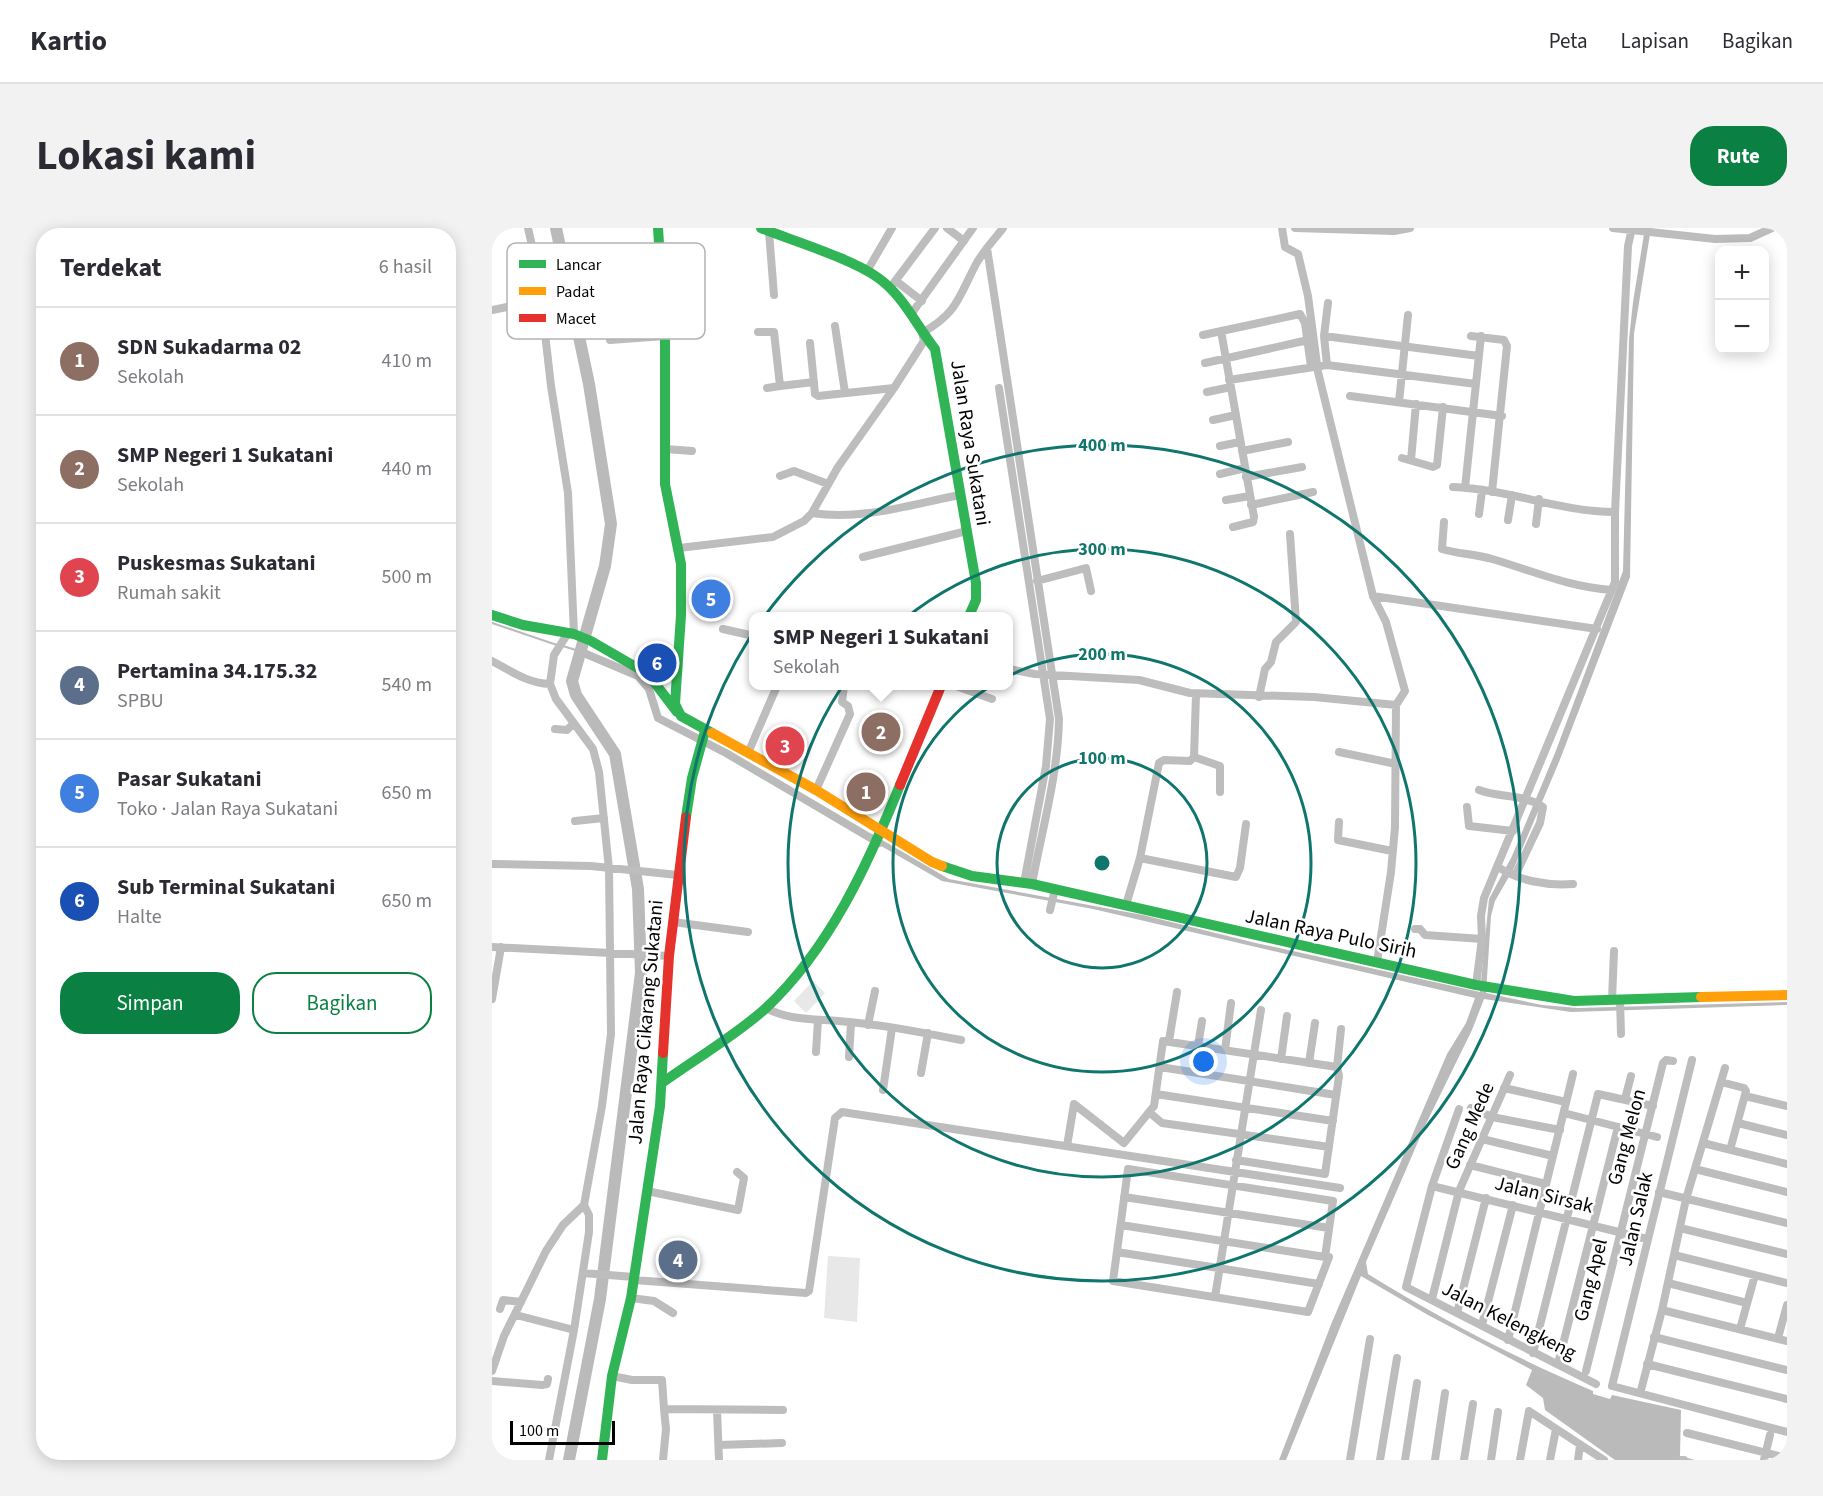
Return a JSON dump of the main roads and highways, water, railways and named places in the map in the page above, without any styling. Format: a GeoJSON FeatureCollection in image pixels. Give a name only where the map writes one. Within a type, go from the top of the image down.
{"type":"FeatureCollection","features":[{"type":"Feature","properties":{"kind":"waterway"},"geometry":{"type":"LineString","coordinates":[[556,228],[559,243]]}},
{"type":"Feature","properties":{"kind":"waterway"},"geometry":{"type":"LineString","coordinates":[[569,1460],[600,1299],[641,973],[638,889],[615,754],[576,695],[572,681],[605,566],[611,524],[589,384],[579,339]]}},
{"type":"Feature","properties":{"kind":"waterway"},"geometry":{"type":"LineString","coordinates":[[492,623],[557,645]]}},
{"type":"Feature","properties":{"kind":"waterway"},"geometry":{"type":"LineString","coordinates":[[563,646],[579,651]]}},
{"type":"Feature","properties":{"kind":"waterway"},"geometry":{"type":"LineString","coordinates":[[579,651],[638,676],[649,689],[658,718],[726,753],[879,843]]}},
{"type":"Feature","properties":{"kind":"place","name":"Pasar Sukatani"},"geometry":{"type":"Point","coordinates":[711,599]}},
{"type":"Feature","properties":{"kind":"place","name":"Sub Terminal Sukatani"},"geometry":{"type":"Point","coordinates":[657,663]}},
{"type":"Feature","properties":{"kind":"place","name":"SMP Negeri 1 Sukatani"},"geometry":{"type":"Point","coordinates":[881,732]}},
{"type":"Feature","properties":{"kind":"place","name":"Puskesmas Sukatani"},"geometry":{"type":"Point","coordinates":[785,746]}},
{"type":"Feature","properties":{"kind":"place","name":"SDN Sukadarma 02"},"geometry":{"type":"Point","coordinates":[866,792]}},
{"type":"Feature","properties":{"kind":"place","name":"Pertamina 34.175.32"},"geometry":{"type":"Point","coordinates":[678,1260]}}]}
